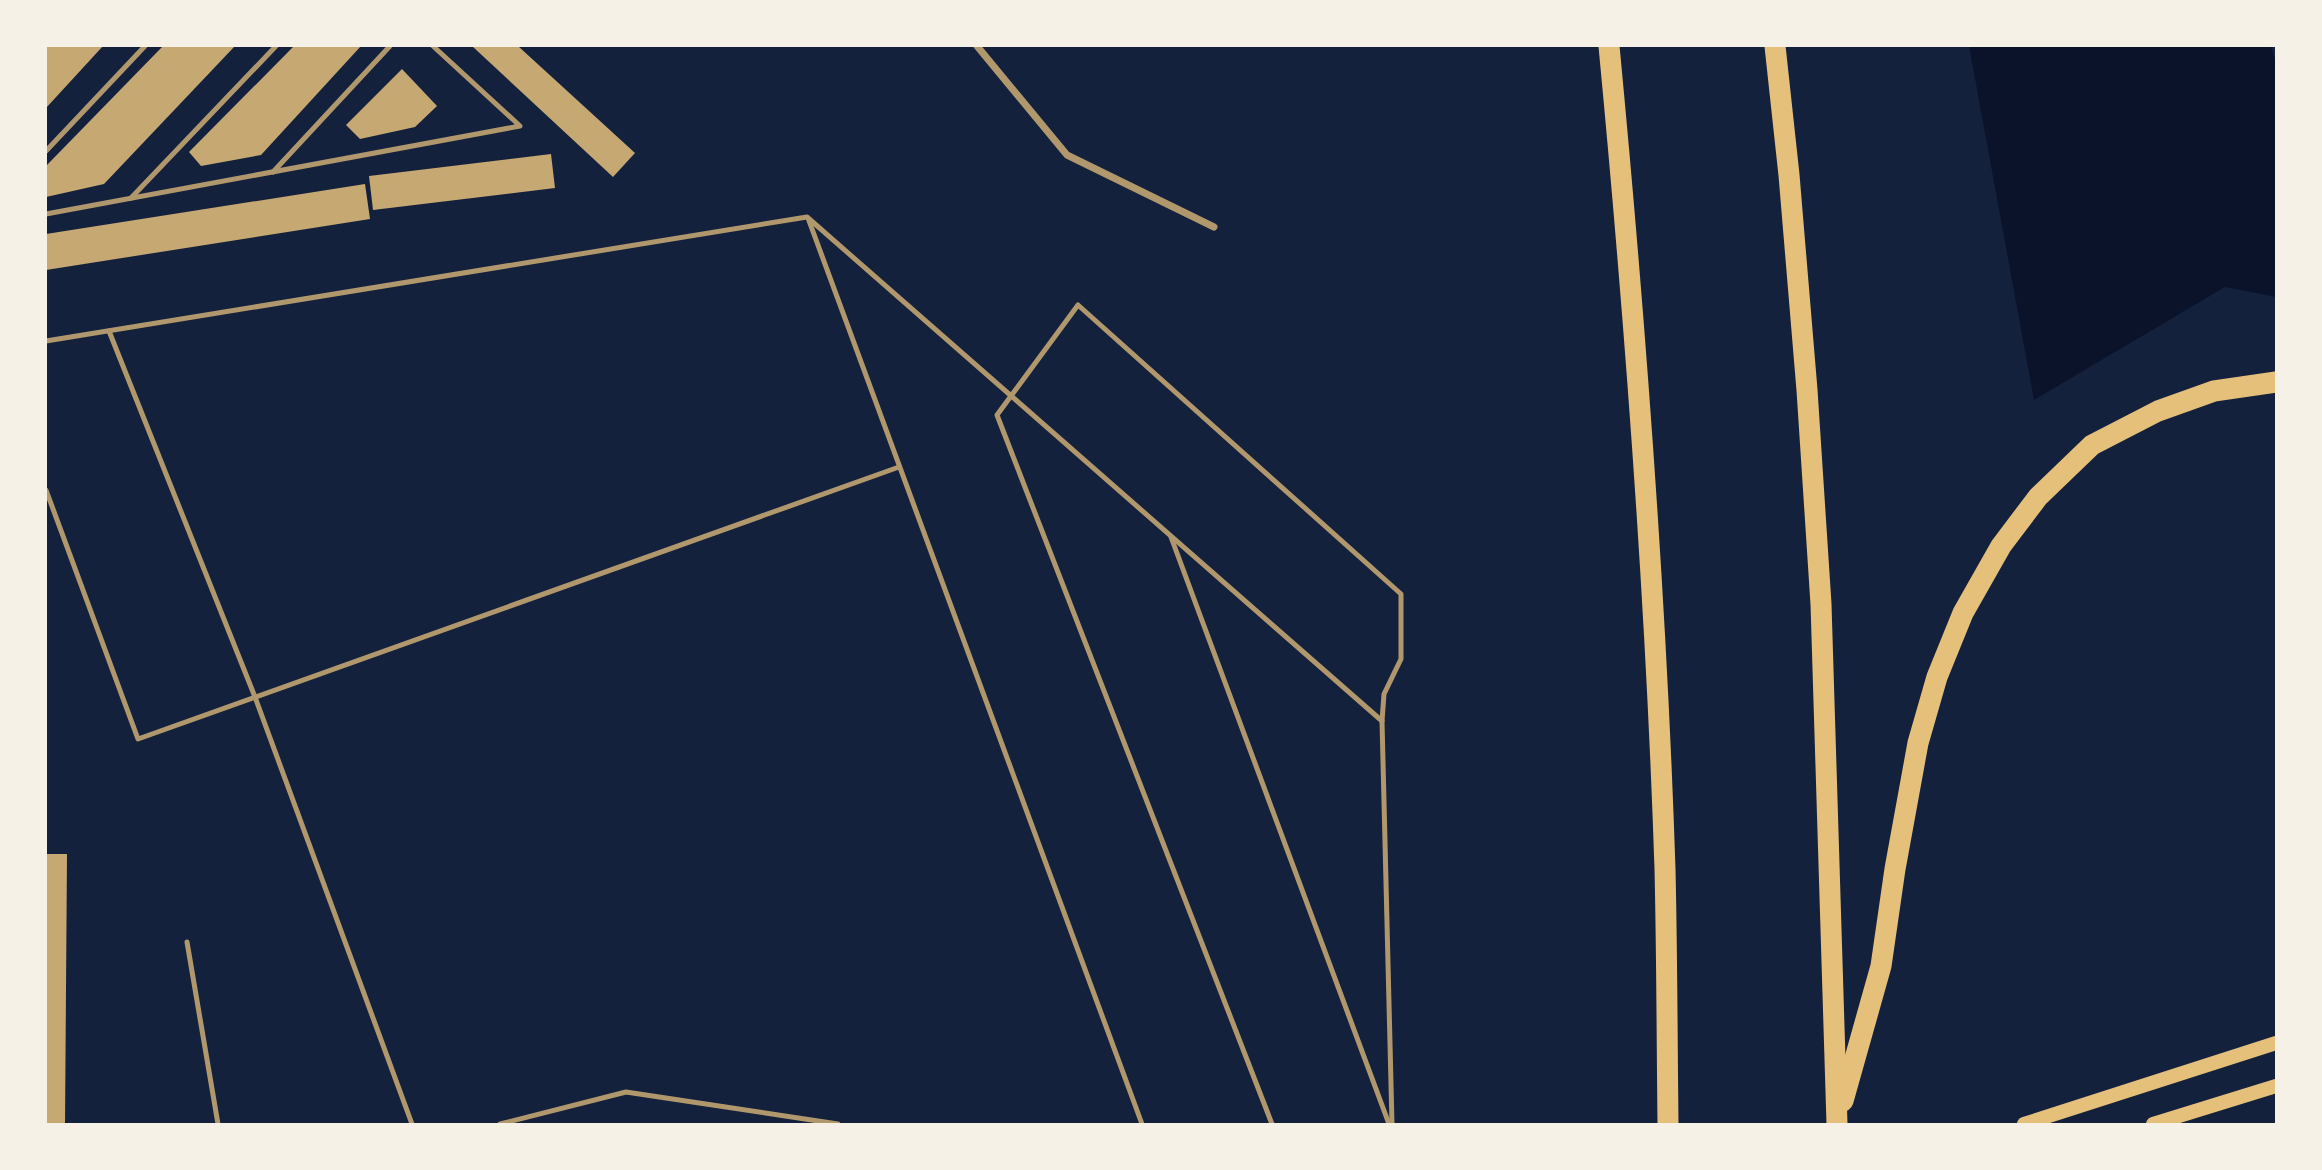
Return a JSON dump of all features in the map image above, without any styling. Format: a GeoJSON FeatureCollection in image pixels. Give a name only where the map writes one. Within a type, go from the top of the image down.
{"type":"FeatureCollection","features":[{"type":"Feature","properties":{"kind":"highway"},"geometry":{"type":"LineString","coordinates":[[1609,46],[1632,294],[1648,538],[1665,869],[1668,1125]]}},
{"type":"Feature","properties":{"kind":"highway"},"geometry":{"type":"LineString","coordinates":[[1775,46],[1806,377],[1821,604],[1838,1122]]}},
{"type":"Feature","properties":{"kind":"highway"},"geometry":{"type":"LineString","coordinates":[[1838,1122],[1881,966],[1918,743],[1937,677],[1963,613],[2001,546],[2038,497],[2092,445],[2158,411],[2214,391],[2277,382]]}},
{"type":"Feature","properties":{"kind":"main road"},"geometry":{"type":"LineString","coordinates":[[2024,1125],[2277,1043]]}},
{"type":"Feature","properties":{"kind":"main road"},"geometry":{"type":"LineString","coordinates":[[2160,1123],[2277,1086]]}},
{"type":"Feature","properties":{"kind":"street"},"geometry":{"type":"LineString","coordinates":[[977,46],[1067,155],[1214,227]]}},
{"type":"Feature","properties":{"kind":"lane"},"geometry":{"type":"LineString","coordinates":[[46,151],[145,46]]}},
{"type":"Feature","properties":{"kind":"lane"},"geometry":{"type":"LineString","coordinates":[[130,199],[276,46]]}},
{"type":"Feature","properties":{"kind":"lane"},"geometry":{"type":"LineString","coordinates":[[273,172],[390,46]]}},
{"type":"Feature","properties":{"kind":"lane"},"geometry":{"type":"LineString","coordinates":[[46,214],[520,126],[433,46]]}},
{"type":"Feature","properties":{"kind":"lane"},"geometry":{"type":"LineString","coordinates":[[46,341],[807,217]]}},
{"type":"Feature","properties":{"kind":"lane"},"geometry":{"type":"LineString","coordinates":[[807,217],[1382,720]]}},
{"type":"Feature","properties":{"kind":"lane"},"geometry":{"type":"LineString","coordinates":[[807,217],[1142,1125]]}},
{"type":"Feature","properties":{"kind":"lane"},"geometry":{"type":"LineString","coordinates":[[1272,1125],[997,415],[1078,305],[1401,594],[1401,659],[1384,694],[1382,720],[1391,1125]]}},
{"type":"Feature","properties":{"kind":"lane"},"geometry":{"type":"LineString","coordinates":[[109,331],[255,697],[412,1125]]}},
{"type":"Feature","properties":{"kind":"lane"},"geometry":{"type":"LineString","coordinates":[[46,490],[138,739],[899,467]]}},
{"type":"Feature","properties":{"kind":"lane"},"geometry":{"type":"LineString","coordinates":[[1170,535],[1391,1125]]}},
{"type":"Feature","properties":{"kind":"lane"},"geometry":{"type":"LineString","coordinates":[[187,942],[218,1125]]}},
{"type":"Feature","properties":{"kind":"lane"},"geometry":{"type":"LineString","coordinates":[[500,1125],[625,1093],[838,1125]]}},
{"type":"Feature","properties":{"kind":"water"},"geometry":{"type":"Polygon","coordinates":[[[1969,46],[2271,46],[2276,63],[2276,297],[2225,287],[2034,400],[1969,46]]]}},
{"type":"Feature","properties":{"kind":"building"},"geometry":{"type":"Polygon","coordinates":[[[46,46],[103,46],[46,108],[46,46]]]}},
{"type":"Feature","properties":{"kind":"building"},"geometry":{"type":"Polygon","coordinates":[[[163,46],[235,46],[104,184],[46,197],[46,166],[163,46]]]}},
{"type":"Feature","properties":{"kind":"building"},"geometry":{"type":"Polygon","coordinates":[[[294,46],[361,46],[261,155],[201,166],[189,152],[294,46]]]}},
{"type":"Feature","properties":{"kind":"building"},"geometry":{"type":"Polygon","coordinates":[[[472,46],[518,46],[635,153],[613,177],[472,46]]]}},
{"type":"Feature","properties":{"kind":"building"},"geometry":{"type":"Polygon","coordinates":[[[402,69],[437,106],[415,127],[360,139],[346,125],[402,69]]]}},
{"type":"Feature","properties":{"kind":"building"},"geometry":{"type":"Polygon","coordinates":[[[551,154],[555,188],[373,210],[369,176],[551,154]]]}},
{"type":"Feature","properties":{"kind":"building"},"geometry":{"type":"Polygon","coordinates":[[[365,184],[370,219],[46,270],[46,234],[365,184]]]}},
{"type":"Feature","properties":{"kind":"building"},"geometry":{"type":"Polygon","coordinates":[[[46,854],[67,854],[65,1124],[46,1124],[46,854]]]}}]}
